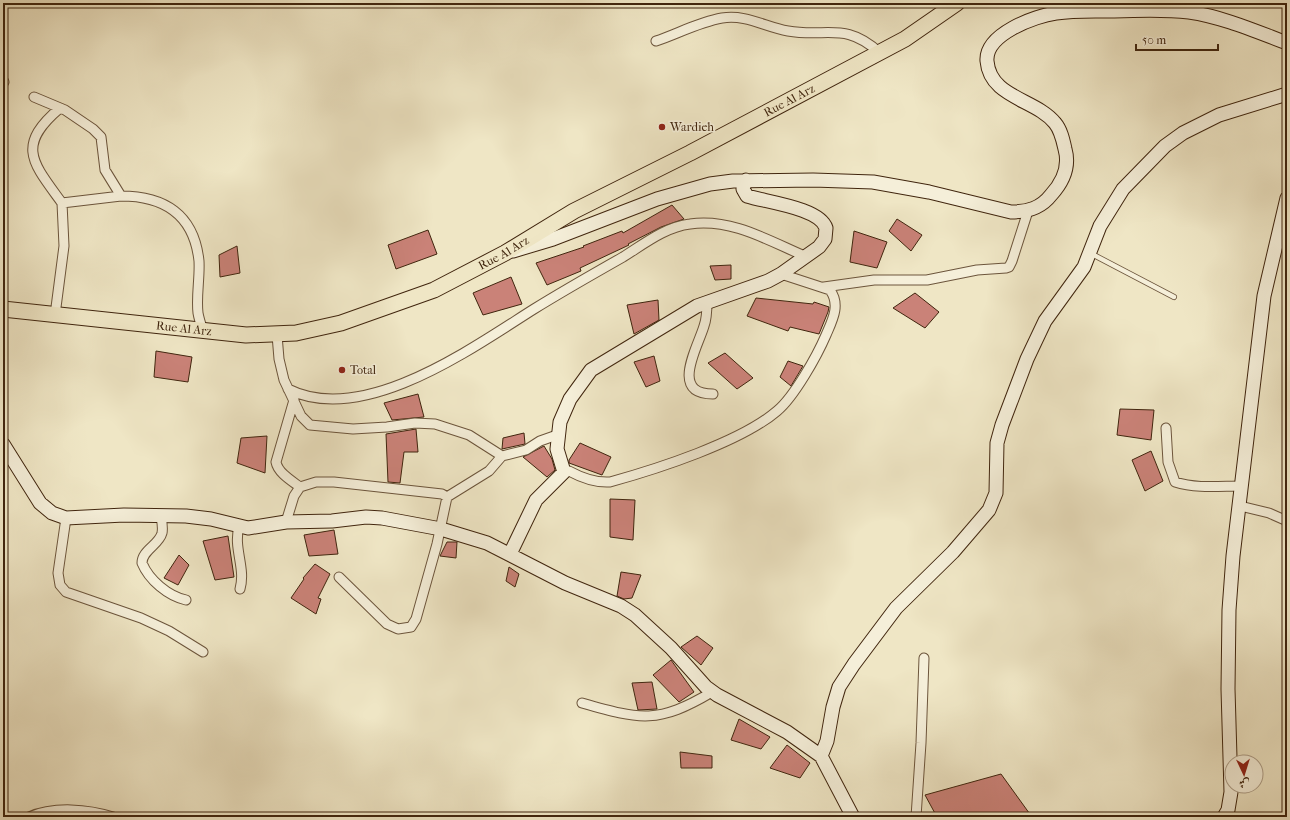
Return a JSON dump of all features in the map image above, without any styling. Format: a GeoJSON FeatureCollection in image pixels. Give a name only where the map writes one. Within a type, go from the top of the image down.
{"type":"FeatureCollection","features":[{"type":"Feature","properties":{"kind":"main road","name":"Rue Al Arz"},"geometry":{"type":"LineString","coordinates":[[3,310],[246,335],[296,334],[341,323],[434,290],[504,253],[574,211],[690,153],[880,53],[905,39],[956,3]]}},
{"type":"Feature","properties":{"kind":"street"},"geometry":{"type":"LineString","coordinates":[[504,253],[521,250],[553,239],[657,199],[710,184],[746,180],[873,182],[934,193],[1011,212],[1028,211],[1045,203],[1063,179],[1066,155],[1063,141],[1056,124],[1041,110],[1005,91],[996,83],[988,69],[987,58],[993,44],[1001,36],[1045,9],[1057,13],[1151,10],[1189,12],[1225,20],[1287,43]]}},
{"type":"Feature","properties":{"kind":"street"},"geometry":{"type":"LineString","coordinates":[[656,41],[712,20],[723,18],[743,18],[790,31],[831,31],[851,34],[864,40],[880,53]]}},
{"type":"Feature","properties":{"kind":"street"},"geometry":{"type":"LineString","coordinates":[[821,756],[827,741],[833,707],[839,687],[854,664],[896,608],[953,552],[989,510],[996,493],[997,443],[1018,380],[1045,321],[1084,266],[1100,226],[1123,189],[1165,146],[1183,133],[1219,115],[1287,94]]}},
{"type":"Feature","properties":{"kind":"street"},"geometry":{"type":"LineString","coordinates":[[34,97],[60,108],[82,120],[101,137],[102,158],[105,170],[120,196]]}},
{"type":"Feature","properties":{"kind":"street"},"geometry":{"type":"LineString","coordinates":[[55,315],[64,246],[62,203],[39,172],[32,155],[36,134],[47,119],[60,108]]}},
{"type":"Feature","properties":{"kind":"street"},"geometry":{"type":"LineString","coordinates":[[564,472],[557,449],[557,435],[563,411],[590,370],[685,313],[707,302],[755,286],[781,274],[807,257],[823,243],[826,233],[825,224],[816,216],[804,211],[747,196],[743,189],[746,180]]}},
{"type":"Feature","properties":{"kind":"street"},"geometry":{"type":"LineString","coordinates":[[62,203],[120,196],[140,196],[162,203],[181,216],[191,230],[199,261],[198,312],[203,331]]}},
{"type":"Feature","properties":{"kind":"street"},"geometry":{"type":"LineString","coordinates":[[1224,817],[1228,810],[1231,792],[1228,689],[1229,610],[1233,556],[1264,296],[1287,198]]}},
{"type":"Feature","properties":{"kind":"street"},"geometry":{"type":"LineString","coordinates":[[824,287],[874,280],[927,280],[977,270],[1009,267],[1028,211]]}},
{"type":"Feature","properties":{"kind":"street"},"geometry":{"type":"LineString","coordinates":[[288,389],[309,396],[341,399],[386,390],[440,366],[599,269],[676,226],[700,223],[723,224],[764,238],[807,257]]}},
{"type":"Feature","properties":{"kind":"street"},"geometry":{"type":"LineString","coordinates":[[510,554],[536,500],[564,472],[569,471],[596,482],[610,482],[723,442],[776,412],[789,399],[800,383],[822,344],[833,318],[835,299],[830,290],[824,287],[781,274]]}},
{"type":"Feature","properties":{"kind":"street"},"geometry":{"type":"LineString","coordinates":[[707,302],[705,325],[689,366],[689,374],[690,383],[694,387],[700,392],[713,394]]}},
{"type":"Feature","properties":{"kind":"street"},"geometry":{"type":"LineString","coordinates":[[277,335],[282,370],[288,389],[305,421],[316,426],[353,429],[387,427],[415,423],[435,424],[469,435],[502,456]]}},
{"type":"Feature","properties":{"kind":"street"},"geometry":{"type":"LineString","coordinates":[[294,400],[276,465],[285,475],[300,487]]}},
{"type":"Feature","properties":{"kind":"street"},"geometry":{"type":"LineString","coordinates":[[1166,428],[1168,462],[1175,482],[1203,487],[1242,486]]}},
{"type":"Feature","properties":{"kind":"street"},"geometry":{"type":"LineString","coordinates":[[339,577],[388,624],[398,629],[410,627],[416,619],[441,529],[447,497],[489,471],[502,456],[526,450],[540,441],[557,435]]}},
{"type":"Feature","properties":{"kind":"street"},"geometry":{"type":"LineString","coordinates":[[3,444],[40,503],[52,513],[66,518],[124,515],[198,517],[239,527],[259,527],[286,522],[332,521],[366,517],[382,518],[441,529],[487,543],[565,583],[621,606],[636,615],[671,648],[712,692],[787,732],[821,756],[853,817]]}},
{"type":"Feature","properties":{"kind":"street"},"geometry":{"type":"LineString","coordinates":[[286,522],[294,496],[300,487],[316,482],[334,482],[442,494],[447,497]]}},
{"type":"Feature","properties":{"kind":"street"},"geometry":{"type":"LineString","coordinates":[[1240,506],[1269,513],[1287,521]]}},
{"type":"Feature","properties":{"kind":"street"},"geometry":{"type":"LineString","coordinates":[[161,517],[162,533],[160,538],[144,556],[142,563],[168,593],[176,598],[186,600]]}},
{"type":"Feature","properties":{"kind":"street"},"geometry":{"type":"LineString","coordinates":[[66,518],[58,573],[60,585],[66,592],[141,618],[169,631],[203,652]]}},
{"type":"Feature","properties":{"kind":"street"},"geometry":{"type":"LineString","coordinates":[[239,527],[236,537],[242,577],[240,589]]}},
{"type":"Feature","properties":{"kind":"street"},"geometry":{"type":"LineString","coordinates":[[916,817],[921,743],[924,658]]}},
{"type":"Feature","properties":{"kind":"street"},"geometry":{"type":"LineString","coordinates":[[582,702],[640,717],[678,711],[712,692]]}},
{"type":"Feature","properties":{"kind":"street"},"geometry":{"type":"LineString","coordinates":[[29,817],[62,810],[97,812],[113,817]]}},
{"type":"Feature","properties":{"kind":"lane"},"geometry":{"type":"LineString","coordinates":[[1090,253],[1174,297]]}},
{"type":"Feature","properties":{"kind":"building"},"geometry":{"type":"Polygon","coordinates":[[[672,205],[684,219],[661,227],[628,244],[629,245],[580,268],[581,271],[547,285],[536,263],[584,247],[583,246],[622,231],[623,233],[672,205]]]}},
{"type":"Feature","properties":{"kind":"building"},"geometry":{"type":"Polygon","coordinates":[[[897,219],[922,235],[911,251],[889,231],[897,219]]]}},
{"type":"Feature","properties":{"kind":"building"},"geometry":{"type":"Polygon","coordinates":[[[428,230],[437,254],[396,269],[388,245],[428,230]]]}},
{"type":"Feature","properties":{"kind":"building"},"geometry":{"type":"Polygon","coordinates":[[[854,231],[887,242],[877,268],[850,262],[854,231]]]}},
{"type":"Feature","properties":{"kind":"building"},"geometry":{"type":"Polygon","coordinates":[[[237,246],[240,273],[220,277],[219,255],[237,246]]]}},
{"type":"Feature","properties":{"kind":"building"},"geometry":{"type":"Polygon","coordinates":[[[731,265],[731,279],[715,280],[710,266],[731,265]]]}},
{"type":"Feature","properties":{"kind":"building"},"geometry":{"type":"Polygon","coordinates":[[[511,277],[522,304],[483,315],[473,293],[511,277]]]}},
{"type":"Feature","properties":{"kind":"building"},"geometry":{"type":"Polygon","coordinates":[[[915,293],[939,312],[925,328],[893,308],[915,293]]]}},
{"type":"Feature","properties":{"kind":"building"},"geometry":{"type":"Polygon","coordinates":[[[756,298],[813,304],[814,302],[829,307],[819,334],[790,327],[788,331],[747,316],[756,298]]]}},
{"type":"Feature","properties":{"kind":"building"},"geometry":{"type":"Polygon","coordinates":[[[658,300],[659,320],[634,334],[627,305],[658,300]]]}},
{"type":"Feature","properties":{"kind":"building"},"geometry":{"type":"Polygon","coordinates":[[[156,351],[192,357],[188,382],[154,377],[156,351]]]}},
{"type":"Feature","properties":{"kind":"building"},"geometry":{"type":"Polygon","coordinates":[[[725,353],[753,378],[737,389],[708,363],[725,353]]]}},
{"type":"Feature","properties":{"kind":"building"},"geometry":{"type":"Polygon","coordinates":[[[654,356],[660,381],[646,387],[634,362],[654,356]]]}},
{"type":"Feature","properties":{"kind":"building"},"geometry":{"type":"Polygon","coordinates":[[[788,361],[803,366],[791,386],[780,377],[788,361]]]}},
{"type":"Feature","properties":{"kind":"building"},"geometry":{"type":"Polygon","coordinates":[[[418,394],[424,417],[392,420],[384,403],[418,394]]]}},
{"type":"Feature","properties":{"kind":"building"},"geometry":{"type":"Polygon","coordinates":[[[1120,409],[1154,410],[1151,440],[1117,435],[1120,409]]]}},
{"type":"Feature","properties":{"kind":"building"},"geometry":{"type":"Polygon","coordinates":[[[416,429],[418,452],[404,452],[400,483],[388,482],[386,434],[416,429]]]}},
{"type":"Feature","properties":{"kind":"building"},"geometry":{"type":"Polygon","coordinates":[[[524,433],[525,444],[502,449],[503,438],[524,433]]]}},
{"type":"Feature","properties":{"kind":"building"},"geometry":{"type":"Polygon","coordinates":[[[267,436],[265,473],[237,463],[241,438],[267,436]]]}},
{"type":"Feature","properties":{"kind":"building"},"geometry":{"type":"Polygon","coordinates":[[[580,443],[611,457],[602,475],[569,463],[569,460],[580,443]]]}},
{"type":"Feature","properties":{"kind":"building"},"geometry":{"type":"Polygon","coordinates":[[[544,446],[552,459],[555,470],[547,477],[523,457],[544,446]]]}},
{"type":"Feature","properties":{"kind":"building"},"geometry":{"type":"Polygon","coordinates":[[[1151,451],[1163,481],[1145,491],[1132,460],[1151,451]]]}},
{"type":"Feature","properties":{"kind":"building"},"geometry":{"type":"Polygon","coordinates":[[[610,499],[635,500],[633,540],[610,537],[610,499]]]}},
{"type":"Feature","properties":{"kind":"building"},"geometry":{"type":"Polygon","coordinates":[[[334,530],[338,554],[309,556],[304,535],[334,530]]]}},
{"type":"Feature","properties":{"kind":"building"},"geometry":{"type":"Polygon","coordinates":[[[228,536],[234,577],[215,580],[203,541],[228,536]]]}},
{"type":"Feature","properties":{"kind":"building"},"geometry":{"type":"Polygon","coordinates":[[[447,542],[457,542],[456,558],[440,556],[447,542]]]}},
{"type":"Feature","properties":{"kind":"building"},"geometry":{"type":"Polygon","coordinates":[[[179,555],[189,565],[178,585],[164,578],[179,555]]]}},
{"type":"Feature","properties":{"kind":"building"},"geometry":{"type":"Polygon","coordinates":[[[315,564],[330,574],[318,598],[321,599],[316,614],[291,598],[304,579],[303,578],[315,564]]]}},
{"type":"Feature","properties":{"kind":"building"},"geometry":{"type":"Polygon","coordinates":[[[509,567],[519,574],[515,587],[506,581],[509,567]]]}},
{"type":"Feature","properties":{"kind":"building"},"geometry":{"type":"Polygon","coordinates":[[[621,572],[641,575],[632,598],[624,599],[617,596],[621,572]]]}},
{"type":"Feature","properties":{"kind":"building"},"geometry":{"type":"Polygon","coordinates":[[[697,636],[713,648],[701,665],[681,647],[697,636]]]}},
{"type":"Feature","properties":{"kind":"building"},"geometry":{"type":"Polygon","coordinates":[[[671,660],[694,692],[679,702],[653,675],[671,660]]]}},
{"type":"Feature","properties":{"kind":"building"},"geometry":{"type":"Polygon","coordinates":[[[652,682],[657,709],[638,710],[632,683],[652,682]]]}},
{"type":"Feature","properties":{"kind":"building"},"geometry":{"type":"Polygon","coordinates":[[[739,719],[770,737],[761,749],[731,740],[739,719]]]}},
{"type":"Feature","properties":{"kind":"building"},"geometry":{"type":"Polygon","coordinates":[[[787,745],[810,763],[800,778],[770,768],[787,745]]]}},
{"type":"Feature","properties":{"kind":"building"},"geometry":{"type":"Polygon","coordinates":[[[680,752],[712,756],[712,768],[681,768],[680,752]]]}},
{"type":"Feature","properties":{"kind":"building"},"geometry":{"type":"Polygon","coordinates":[[[1001,774],[1032,817],[937,817],[925,795],[1001,774]]]}},
{"type":"Feature","properties":{"kind":"place","name":"Wardieh"},"geometry":{"type":"Point","coordinates":[662,127]}},
{"type":"Feature","properties":{"kind":"place","name":"Total"},"geometry":{"type":"Point","coordinates":[342,370]}}]}
